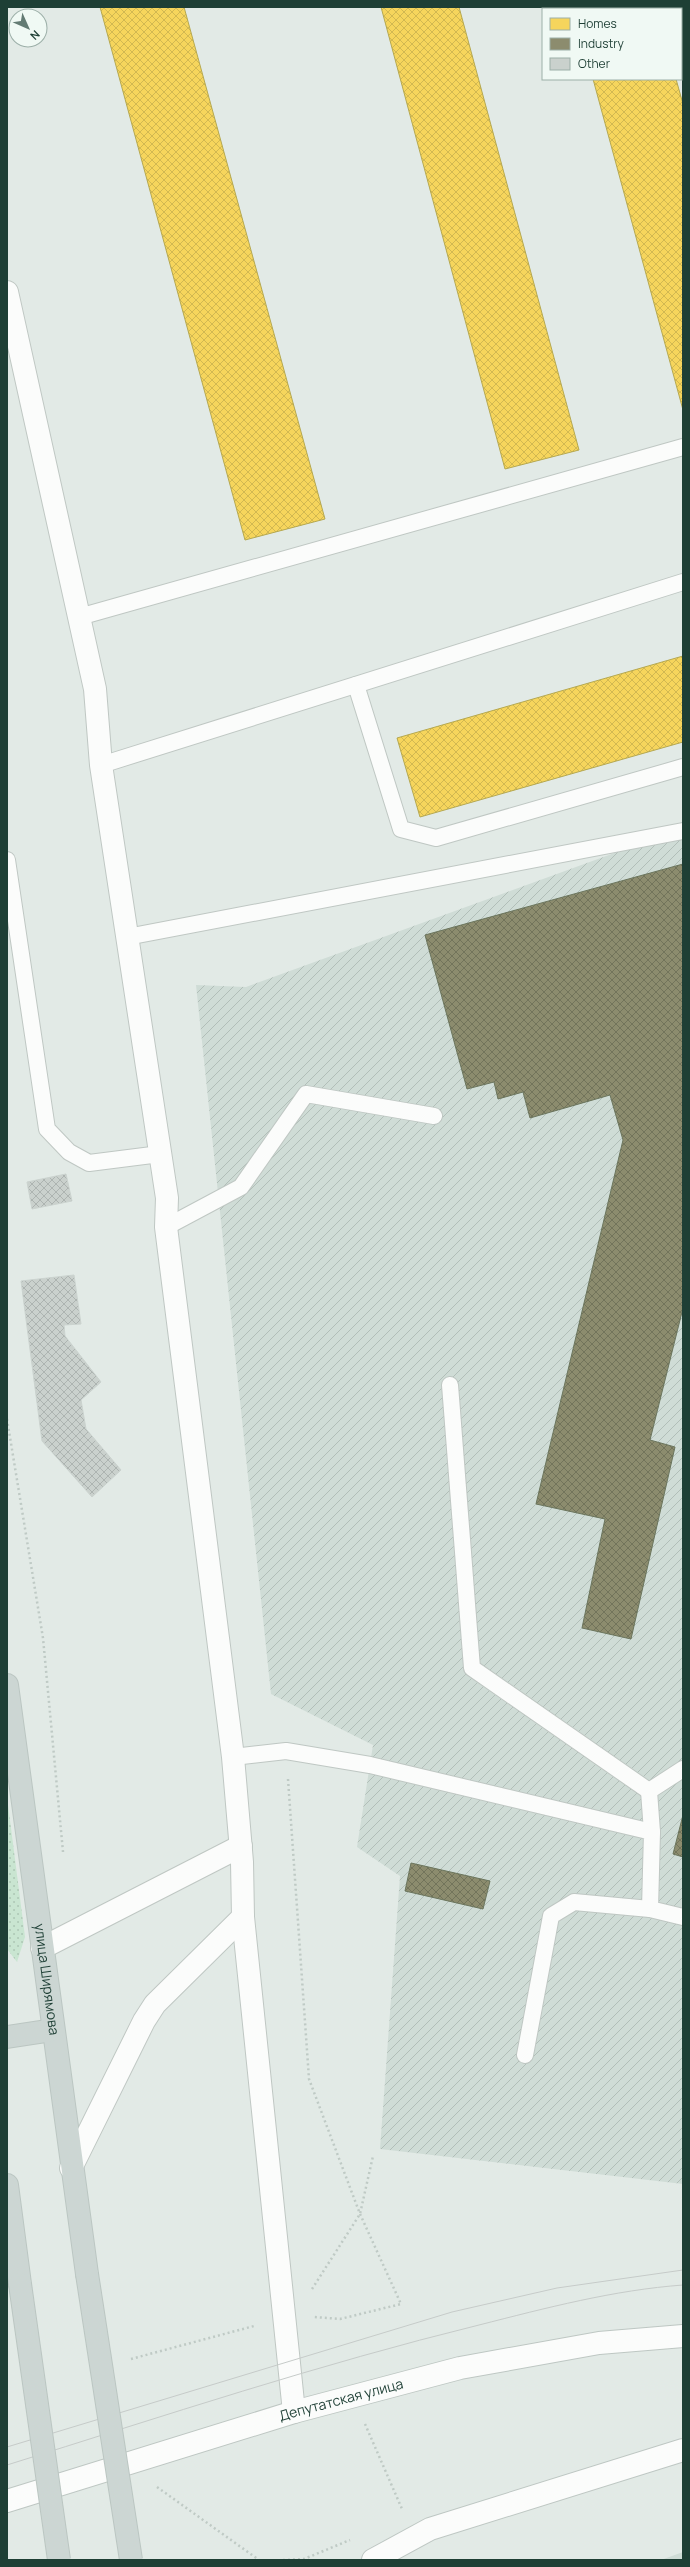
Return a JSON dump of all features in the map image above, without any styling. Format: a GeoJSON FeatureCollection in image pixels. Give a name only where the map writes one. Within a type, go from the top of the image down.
{"type":"FeatureCollection","features":[{"type":"Feature","properties":{"kind":"main road","name":"улица Ширямова"},"geometry":{"type":"LineString","coordinates":[[7,1685],[71,2168],[131,2560]]}},
{"type":"Feature","properties":{"kind":"main road"},"geometry":{"type":"LineString","coordinates":[[7,2037],[53,2030]]}},
{"type":"Feature","properties":{"kind":"main road"},"geometry":{"type":"LineString","coordinates":[[7,2185],[59,2560]]}},
{"type":"Feature","properties":{"kind":"street"},"geometry":{"type":"LineString","coordinates":[[7,292],[95,690],[102,765],[167,1198],[166,1227],[233,1757],[241,1846],[243,1917],[294,2412]]}},
{"type":"Feature","properties":{"kind":"street"},"geometry":{"type":"LineString","coordinates":[[42,1948],[241,1846]]}},
{"type":"Feature","properties":{"kind":"street"},"geometry":{"type":"LineString","coordinates":[[71,2168],[144,2021],[155,2004],[243,1917]]}},
{"type":"Feature","properties":{"kind":"street","name":"Депутатская улица"},"geometry":{"type":"LineString","coordinates":[[7,2501],[294,2412],[460,2368],[599,2343],[683,2336]]}},
{"type":"Feature","properties":{"kind":"street"},"geometry":{"type":"LineString","coordinates":[[599,2343],[683,2351]]}},
{"type":"Feature","properties":{"kind":"street"},"geometry":{"type":"LineString","coordinates":[[373,2560],[430,2529],[681,2450]]}},
{"type":"Feature","properties":{"kind":"lane"},"geometry":{"type":"LineString","coordinates":[[79,617],[683,448]]}},
{"type":"Feature","properties":{"kind":"lane"},"geometry":{"type":"LineString","coordinates":[[102,765],[683,582]]}},
{"type":"Feature","properties":{"kind":"lane"},"geometry":{"type":"LineString","coordinates":[[356,686],[401,829],[436,838],[683,767]]}},
{"type":"Feature","properties":{"kind":"lane"},"geometry":{"type":"LineString","coordinates":[[127,937],[683,831]]}},
{"type":"Feature","properties":{"kind":"lane"},"geometry":{"type":"LineString","coordinates":[[7,860],[47,1129],[69,1152],[89,1163],[160,1154]]}},
{"type":"Feature","properties":{"kind":"lane"},"geometry":{"type":"LineString","coordinates":[[166,1227],[241,1187],[306,1094],[434,1116]]}},
{"type":"Feature","properties":{"kind":"lane"},"geometry":{"type":"LineString","coordinates":[[450,1385],[472,1668],[649,1791]]}},
{"type":"Feature","properties":{"kind":"lane"},"geometry":{"type":"LineString","coordinates":[[233,1757],[286,1751],[370,1765],[652,1832]]}},
{"type":"Feature","properties":{"kind":"lane"},"geometry":{"type":"LineString","coordinates":[[649,1791],[683,1769]]}},
{"type":"Feature","properties":{"kind":"lane"},"geometry":{"type":"LineString","coordinates":[[649,1791],[652,1832],[650,1909]]}},
{"type":"Feature","properties":{"kind":"lane"},"geometry":{"type":"LineString","coordinates":[[525,2055],[551,1916],[574,1902],[650,1909],[683,1917]]}},
{"type":"Feature","properties":{"kind":"path"},"geometry":{"type":"LineString","coordinates":[[7,1419],[43,1638],[63,1852]]}},
{"type":"Feature","properties":{"kind":"path"},"geometry":{"type":"LineString","coordinates":[[286,1751],[308,2079],[360,2214],[401,2304],[340,2319],[310,2316]]}},
{"type":"Feature","properties":{"kind":"path"},"geometry":{"type":"LineString","coordinates":[[308,2296],[360,2214],[373,2156]]}},
{"type":"Feature","properties":{"kind":"path"},"geometry":{"type":"LineString","coordinates":[[130,2360],[260,2325]]}},
{"type":"Feature","properties":{"kind":"path"},"geometry":{"type":"LineString","coordinates":[[365,2423],[385,2472]]}},
{"type":"Feature","properties":{"kind":"path"},"geometry":{"type":"LineString","coordinates":[[151,2482],[259,2560]]}},
{"type":"Feature","properties":{"kind":"path"},"geometry":{"type":"LineString","coordinates":[[283,2560],[304,2559],[355,2538]]}},
{"type":"Feature","properties":{"kind":"shaded area"},"geometry":{"type":"Polygon","coordinates":[[[683,828],[683,2184],[380,2149],[400,1876],[357,1847],[373,1745],[271,1694],[196,985],[246,987],[683,828]]]}},
{"type":"Feature","properties":{"kind":"shaded area"},"geometry":{"type":"Polygon","coordinates":[[[683,2552],[683,2560],[661,2560],[683,2552]]]}},
{"type":"Feature","properties":{"kind":"green space"},"geometry":{"type":"Polygon","coordinates":[[[7,1797],[25,1937],[17,1962],[7,1949],[7,1797]]]}},
{"type":"Feature","properties":{"kind":"building: Homes"},"geometry":{"type":"Polygon","coordinates":[[[100,7],[184,7],[325,519],[245,540],[100,7]]]}},
{"type":"Feature","properties":{"kind":"building: Homes"},"geometry":{"type":"Polygon","coordinates":[[[381,7],[459,7],[579,450],[505,469],[381,7]]]}},
{"type":"Feature","properties":{"kind":"building: Homes"},"geometry":{"type":"Polygon","coordinates":[[[573,7],[656,8],[574,8],[573,7]]]}},
{"type":"Feature","properties":{"kind":"building: Homes"},"geometry":{"type":"Polygon","coordinates":[[[593,80],[676,80],[683,104],[683,410],[593,80]]]}},
{"type":"Feature","properties":{"kind":"building: Homes"},"geometry":{"type":"Polygon","coordinates":[[[683,656],[683,742],[420,817],[397,738],[683,656]]]}},
{"type":"Feature","properties":{"kind":"building: Industry"},"geometry":{"type":"Polygon","coordinates":[[[683,864],[683,1308],[650,1440],[675,1447],[631,1639],[582,1628],[605,1519],[536,1504],[623,1140],[610,1095],[530,1118],[523,1092],[498,1099],[494,1082],[467,1089],[425,935],[683,864]]]}},
{"type":"Feature","properties":{"kind":"building: Industry"},"geometry":{"type":"Polygon","coordinates":[[[683,1815],[683,1857],[673,1854],[683,1815]]]}},
{"type":"Feature","properties":{"kind":"building: Industry"},"geometry":{"type":"Polygon","coordinates":[[[411,1863],[490,1881],[483,1909],[405,1891],[411,1863]]]}},
{"type":"Feature","properties":{"kind":"building: Other"},"geometry":{"type":"Polygon","coordinates":[[[66,1174],[72,1201],[32,1209],[27,1182],[66,1174]]]}},
{"type":"Feature","properties":{"kind":"building: Other"},"geometry":{"type":"Polygon","coordinates":[[[74,1275],[81,1324],[64,1325],[65,1336],[101,1382],[81,1400],[86,1429],[121,1470],[92,1497],[42,1441],[21,1281],[74,1275]]]}},
{"type":"Feature","properties":{"kind":"tram line"},"geometry":{"type":"LineString","coordinates":[[7,2447],[452,2312],[557,2288],[683,2270]]}},
{"type":"Feature","properties":{"kind":"tram line"},"geometry":{"type":"LineString","coordinates":[[7,2465],[242,2391],[420,2340],[580,2300],[657,2287],[683,2285]]}}]}
